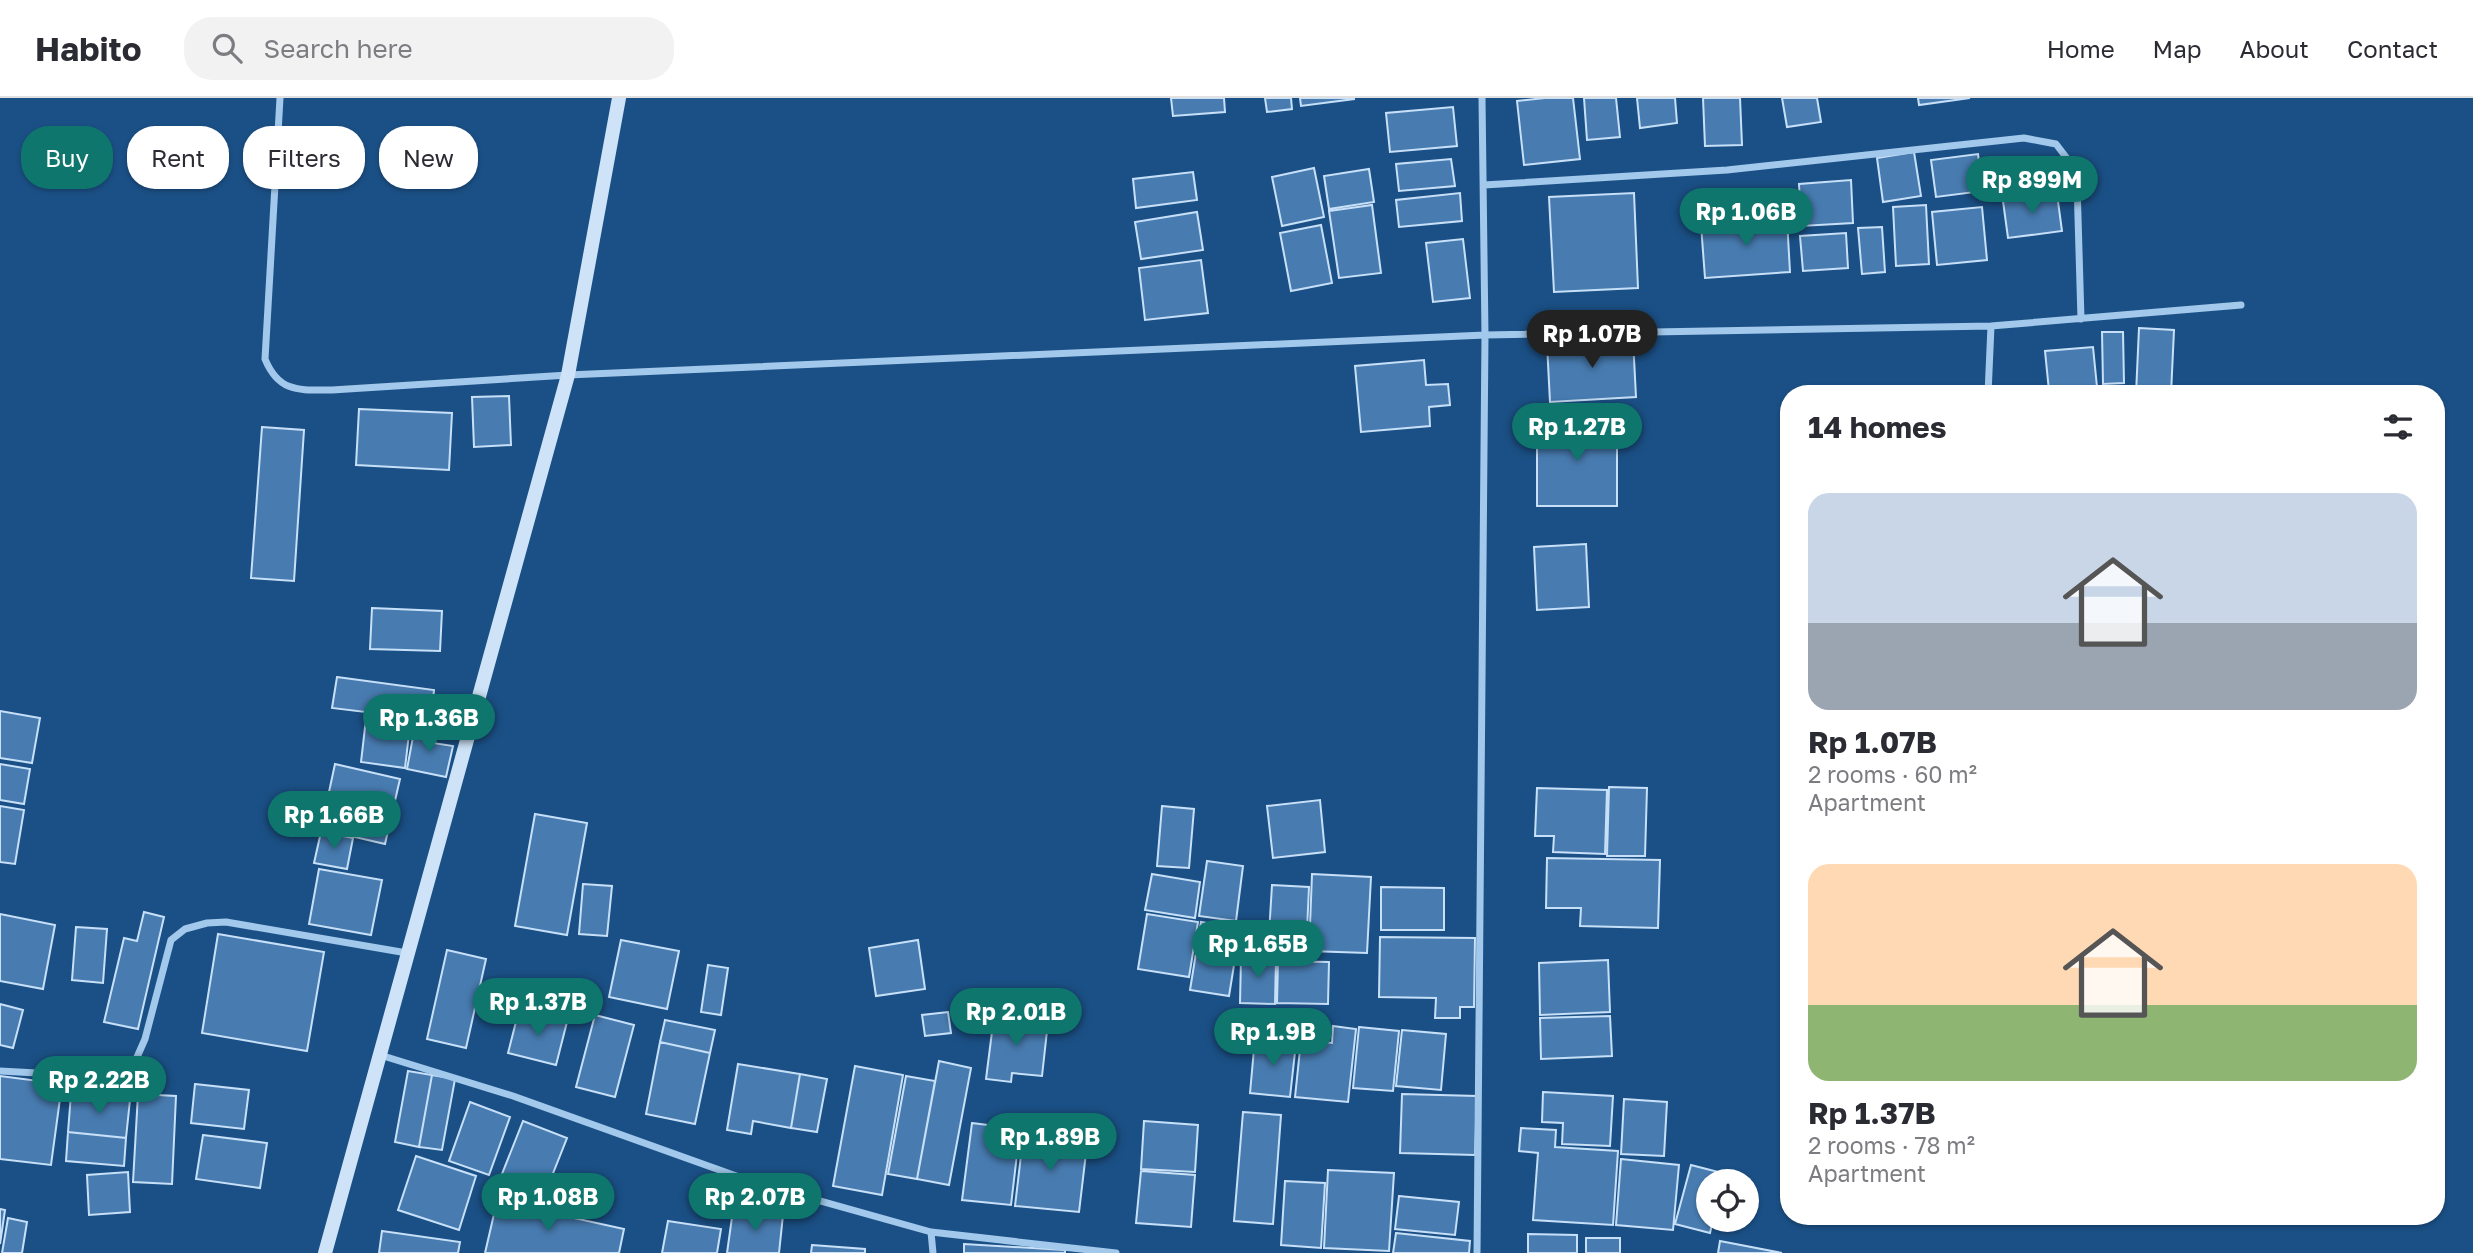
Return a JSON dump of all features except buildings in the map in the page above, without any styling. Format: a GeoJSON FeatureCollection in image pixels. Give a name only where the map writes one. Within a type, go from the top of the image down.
{"type":"FeatureCollection","features":[{"type":"Feature","properties":{"kind":"street"},"geometry":{"type":"LineString","coordinates":[[280,98],[265,359],[281,385],[300,390],[568,375],[1485,335],[1991,326],[2241,305]]}},
{"type":"Feature","properties":{"kind":"street"},"geometry":{"type":"LineString","coordinates":[[325,1253],[568,375],[619,98]]}},
{"type":"Feature","properties":{"kind":"street"},"geometry":{"type":"LineString","coordinates":[[1477,1253],[1485,335],[1482,98]]}},
{"type":"Feature","properties":{"kind":"street"},"geometry":{"type":"LineString","coordinates":[[1484,185],[1727,170],[2024,138],[2056,144],[2072,165],[2077,183],[2081,319]]}},
{"type":"Feature","properties":{"kind":"street"},"geometry":{"type":"LineString","coordinates":[[1988,385],[1991,326]]}},
{"type":"Feature","properties":{"kind":"street"},"geometry":{"type":"LineString","coordinates":[[0,1071],[110,1077],[134,1063],[145,1039],[171,940],[185,929],[207,923],[226,922],[407,953]]}},
{"type":"Feature","properties":{"kind":"street"},"geometry":{"type":"LineString","coordinates":[[380,1055],[513,1096],[752,1182],[931,1232],[1116,1253]]}},
{"type":"Feature","properties":{"kind":"street"},"geometry":{"type":"LineString","coordinates":[[931,1232],[933,1253]]}}]}
